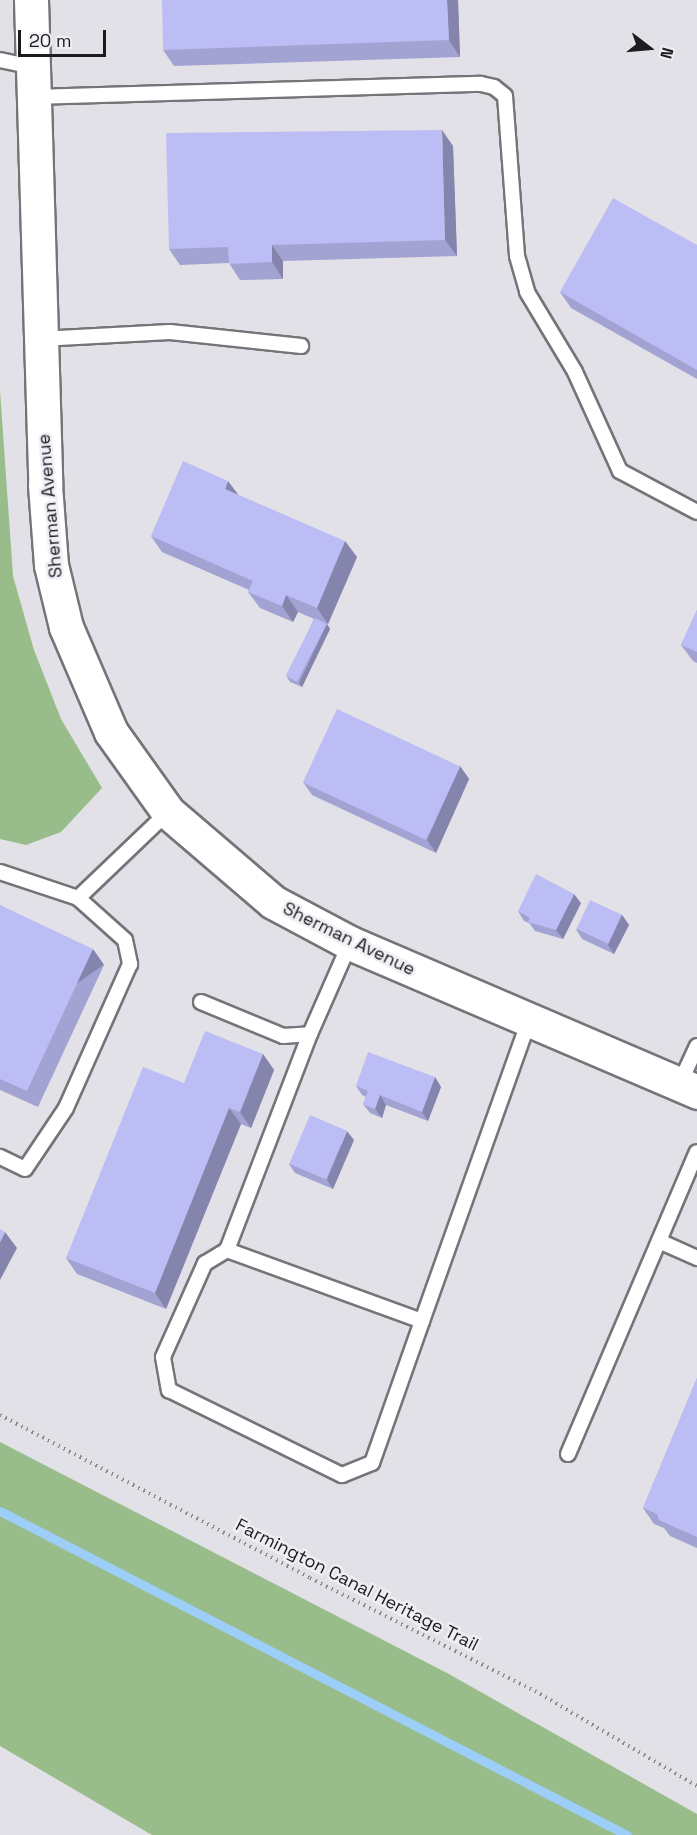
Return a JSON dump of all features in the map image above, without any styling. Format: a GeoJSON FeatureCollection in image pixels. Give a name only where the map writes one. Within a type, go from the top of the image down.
{"type":"FeatureCollection","features":[{"type":"Feature","properties":{"kind":"main road","name":"Sherman Avenue"},"geometry":{"type":"LineString","coordinates":[[31,0],[40,339],[51,565],[66,627],[111,732],[168,812],[273,902],[350,943],[688,1088]]}},
{"type":"Feature","properties":{"kind":"lane"},"geometry":{"type":"LineString","coordinates":[[0,60],[33,82],[481,84],[494,87],[505,96],[517,256],[527,292],[575,372],[620,471],[697,512]]}},
{"type":"Feature","properties":{"kind":"lane"},"geometry":{"type":"LineString","coordinates":[[40,339],[170,332],[301,346]]}},
{"type":"Feature","properties":{"kind":"lane"},"geometry":{"type":"LineString","coordinates":[[78,898],[168,812]]}},
{"type":"Feature","properties":{"kind":"lane"},"geometry":{"type":"LineString","coordinates":[[0,872],[78,898],[124,940],[130,964],[66,1108],[26,1169],[0,1158]]}},
{"type":"Feature","properties":{"kind":"lane"},"geometry":{"type":"LineString","coordinates":[[350,943],[310,1034],[227,1250],[205,1263],[163,1357],[169,1390],[342,1476],[372,1462],[529,1020]]}},
{"type":"Feature","properties":{"kind":"lane"},"geometry":{"type":"LineString","coordinates":[[201,1002],[284,1036],[310,1034]]}},
{"type":"Feature","properties":{"kind":"lane"},"geometry":{"type":"LineString","coordinates":[[688,1088],[697,1046]]}},
{"type":"Feature","properties":{"kind":"lane"},"geometry":{"type":"LineString","coordinates":[[568,1454],[697,1152]]}},
{"type":"Feature","properties":{"kind":"lane"},"geometry":{"type":"LineString","coordinates":[[658,1241],[697,1258]]}},
{"type":"Feature","properties":{"kind":"lane"},"geometry":{"type":"LineString","coordinates":[[227,1250],[422,1321]]}},
{"type":"Feature","properties":{"kind":"path","name":"Farmington Canal Heritage Trail"},"geometry":{"type":"LineString","coordinates":[[0,1415],[310,1578],[535,1691],[697,1786]]}},
{"type":"Feature","properties":{"kind":"green space"},"geometry":{"type":"Polygon","coordinates":[[[0,390],[13,576],[34,650],[61,719],[102,788],[61,832],[26,845],[0,839],[0,390]]]}},
{"type":"Feature","properties":{"kind":"green space"},"geometry":{"type":"Polygon","coordinates":[[[0,1442],[447,1673],[697,1814],[697,1835],[152,1835],[0,1746],[0,1442]]]}},
{"type":"Feature","properties":{"kind":"building"},"geometry":{"type":"Polygon","coordinates":[[[162,0],[447,0],[449,40],[163,50],[162,0]]]}},
{"type":"Feature","properties":{"kind":"building"},"geometry":{"type":"Polygon","coordinates":[[[442,130],[445,240],[272,245],[272,262],[229,264],[228,247],[169,249],[166,133],[442,130]]]}},
{"type":"Feature","properties":{"kind":"building"},"geometry":{"type":"Polygon","coordinates":[[[613,198],[697,245],[697,370],[560,292],[613,198]]]}},
{"type":"Feature","properties":{"kind":"building"},"geometry":{"type":"Polygon","coordinates":[[[183,461],[228,481],[225,489],[345,541],[317,608],[286,595],[282,606],[248,592],[253,581],[151,536],[183,461]]]}},
{"type":"Feature","properties":{"kind":"building"},"geometry":{"type":"Polygon","coordinates":[[[697,610],[697,652],[681,645],[697,610]]]}},
{"type":"Feature","properties":{"kind":"building"},"geometry":{"type":"Polygon","coordinates":[[[315,618],[327,624],[297,682],[285,676],[315,618]]]}},
{"type":"Feature","properties":{"kind":"building"},"geometry":{"type":"Polygon","coordinates":[[[337,709],[460,766],[426,840],[303,782],[337,709]]]}},
{"type":"Feature","properties":{"kind":"building"},"geometry":{"type":"Polygon","coordinates":[[[536,874],[574,894],[556,930],[528,922],[530,918],[518,911],[536,874]]]}},
{"type":"Feature","properties":{"kind":"building"},"geometry":{"type":"Polygon","coordinates":[[[590,900],[622,915],[608,944],[576,929],[590,900]]]}},
{"type":"Feature","properties":{"kind":"building"},"geometry":{"type":"Polygon","coordinates":[[[0,905],[93,949],[27,1091],[0,1079],[0,905]]]}},
{"type":"Feature","properties":{"kind":"building"},"geometry":{"type":"Polygon","coordinates":[[[205,1031],[263,1054],[240,1112],[229,1108],[155,1293],[66,1258],[143,1067],[184,1083],[205,1031]]]}},
{"type":"Feature","properties":{"kind":"building"},"geometry":{"type":"Polygon","coordinates":[[[368,1052],[435,1077],[422,1112],[380,1095],[375,1109],[363,1104],[368,1091],[356,1086],[368,1052]]]}},
{"type":"Feature","properties":{"kind":"building"},"geometry":{"type":"Polygon","coordinates":[[[310,1115],[347,1131],[326,1179],[289,1164],[310,1115]]]}},
{"type":"Feature","properties":{"kind":"building"},"geometry":{"type":"Polygon","coordinates":[[[0,1229],[5,1232],[0,1242],[0,1229]]]}},
{"type":"Feature","properties":{"kind":"building"},"geometry":{"type":"Polygon","coordinates":[[[697,1378],[697,1537],[659,1520],[657,1514],[643,1508],[697,1378]]]}},
{"type":"Feature","properties":{"kind":"waterway"},"geometry":{"type":"LineString","coordinates":[[0,1511],[627,1835]]}}]}
